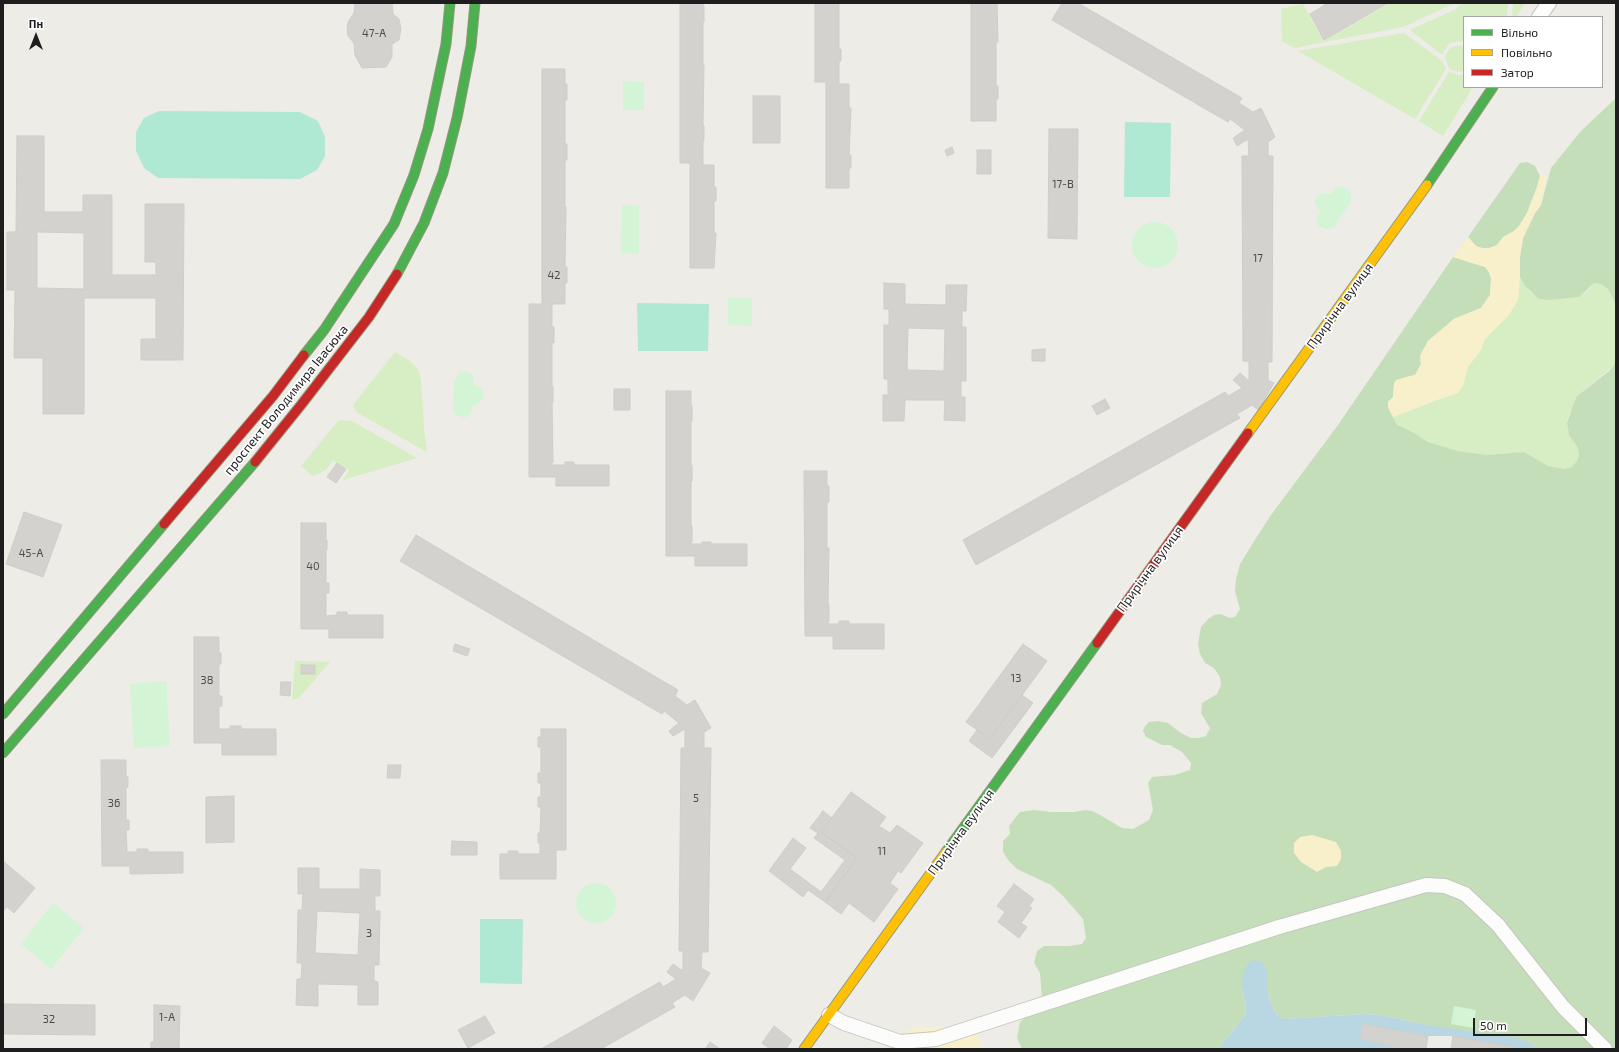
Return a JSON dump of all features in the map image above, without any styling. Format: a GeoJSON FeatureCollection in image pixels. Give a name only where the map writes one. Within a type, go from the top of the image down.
{"type":"FeatureCollection","features":[{"type":"Feature","properties":{"kind":"main road","name":"проспект Володимира Івасюка"},"geometry":{"type":"LineString","coordinates":[[3,714],[273,396],[324,330],[394,224],[414,175],[428,129],[446,44],[450,3]]}},
{"type":"Feature","properties":{"kind":"main road","name":"проспект Володимира Івасюка"},"geometry":{"type":"LineString","coordinates":[[3,753],[302,405],[369,317],[400,270],[424,223],[443,173],[457,118],[468,61],[475,3]]}},
{"type":"Feature","properties":{"kind":"main road","name":"Прирічна вулиця"},"geometry":{"type":"LineString","coordinates":[[804,1049],[1435,174],[1492,88]]}},
{"type":"Feature","properties":{"kind":"street"},"geometry":{"type":"LineString","coordinates":[[1540,16],[1549,3]]}},
{"type":"Feature","properties":{"kind":"street"},"geometry":{"type":"LineString","coordinates":[[829,1015],[844,1023],[900,1042],[936,1039],[950,1036],[1279,927],[1426,885],[1445,886],[1465,894],[1498,924],[1563,1007],[1605,1049]]}},
{"type":"Feature","properties":{"kind":"green space"},"geometry":{"type":"Polygon","coordinates":[[[1390,3],[1455,3],[1403,27],[1294,48],[1282,41],[1281,9],[1303,4],[1324,41],[1390,3]]]}},
{"type":"Feature","properties":{"kind":"green space"},"geometry":{"type":"Polygon","coordinates":[[[1463,3],[1508,3],[1507,16],[1463,16],[1463,41],[1453,42],[1448,45],[1442,55],[1410,30],[1454,10],[1463,3]]]}},
{"type":"Feature","properties":{"kind":"green space"},"geometry":{"type":"Polygon","coordinates":[[[1513,3],[1525,3],[1517,16],[1512,16],[1513,3]]]}},
{"type":"Feature","properties":{"kind":"green space"},"geometry":{"type":"Polygon","coordinates":[[[1404,33],[1442,61],[1446,69],[1415,119],[1298,51],[1404,33]]]}},
{"type":"Feature","properties":{"kind":"green space"},"geometry":{"type":"Polygon","coordinates":[[[1457,45],[1463,46],[1463,70],[1458,72],[1450,69],[1448,66],[1445,57],[1449,49],[1457,45]]]}},
{"type":"Feature","properties":{"kind":"green space"},"geometry":{"type":"Polygon","coordinates":[[[1449,72],[1463,75],[1463,88],[1472,88],[1443,136],[1419,121],[1449,72]]]}},
{"type":"Feature","properties":{"kind":"green space"},"geometry":{"type":"Polygon","coordinates":[[[623,81],[644,82],[644,110],[623,110],[623,81]]]}},
{"type":"Feature","properties":{"kind":"green space"},"geometry":{"type":"Polygon","coordinates":[[[1616,98],[1616,305],[1608,289],[1601,284],[1594,283],[1579,297],[1549,300],[1539,299],[1525,286],[1520,277],[1520,256],[1523,238],[1535,213],[1541,205],[1551,168],[1581,131],[1616,98]]]}},
{"type":"Feature","properties":{"kind":"green space"},"geometry":{"type":"Polygon","coordinates":[[[159,111],[300,112],[318,121],[325,137],[325,156],[317,170],[300,179],[158,178],[144,168],[136,151],[136,132],[144,118],[159,111]]]}},
{"type":"Feature","properties":{"kind":"green space"},"geometry":{"type":"Polygon","coordinates":[[[1125,122],[1171,123],[1170,197],[1124,197],[1125,122]]]}},
{"type":"Feature","properties":{"kind":"green space"},"geometry":{"type":"Polygon","coordinates":[[[1527,162],[1535,166],[1540,176],[1527,213],[1519,226],[1504,237],[1493,248],[1481,248],[1476,246],[1468,237],[1520,163],[1527,162]]]}},
{"type":"Feature","properties":{"kind":"green space"},"geometry":{"type":"Polygon","coordinates":[[[1343,186],[1351,195],[1351,201],[1334,227],[1326,229],[1320,227],[1317,224],[1316,219],[1320,211],[1315,205],[1315,200],[1318,195],[1322,193],[1330,194],[1337,187],[1343,186]]]}},
{"type":"Feature","properties":{"kind":"green space"},"geometry":{"type":"Polygon","coordinates":[[[622,205],[639,206],[639,254],[621,253],[622,205]]]}},
{"type":"Feature","properties":{"kind":"green space"},"geometry":{"type":"Polygon","coordinates":[[[1150,222],[1160,222],[1168,226],[1174,232],[1178,240],[1178,250],[1174,258],[1168,264],[1160,268],[1150,268],[1142,264],[1136,258],[1132,250],[1132,240],[1136,232],[1142,226],[1150,222]]]}},
{"type":"Feature","properties":{"kind":"green space"},"geometry":{"type":"Polygon","coordinates":[[[1453,257],[1485,267],[1491,278],[1490,295],[1481,308],[1454,319],[1428,341],[1420,356],[1421,364],[1415,375],[1402,378],[1393,391],[1393,397],[1388,402],[1388,407],[1397,425],[1409,430],[1428,442],[1458,451],[1487,455],[1524,452],[1548,466],[1565,469],[1572,467],[1577,461],[1579,455],[1578,448],[1569,435],[1567,423],[1573,405],[1577,396],[1609,371],[1614,365],[1616,359],[1616,1049],[1539,1049],[1532,1044],[1421,1024],[1382,1015],[1364,1014],[1284,1019],[1277,1015],[1271,1004],[1268,992],[1268,973],[1242,987],[1246,1008],[1245,1015],[1218,1049],[1022,1049],[1017,1038],[1020,1022],[1030,1013],[1042,998],[1040,973],[1034,963],[1037,951],[1044,946],[1069,946],[1082,944],[1086,938],[1083,919],[1063,896],[1051,885],[1017,869],[1009,861],[1003,852],[1003,841],[1010,834],[1009,826],[1020,812],[1034,810],[1074,812],[1085,810],[1092,811],[1122,828],[1133,829],[1149,820],[1153,810],[1148,783],[1152,777],[1175,775],[1190,770],[1191,763],[1182,752],[1170,745],[1162,745],[1146,737],[1143,731],[1145,726],[1149,722],[1158,721],[1168,723],[1181,733],[1191,738],[1206,736],[1210,728],[1201,713],[1202,703],[1217,694],[1221,685],[1220,677],[1214,668],[1205,663],[1200,654],[1198,644],[1201,627],[1214,615],[1220,614],[1230,618],[1235,617],[1240,609],[1235,591],[1236,579],[1240,564],[1271,515],[1338,425],[1453,257]]]}},
{"type":"Feature","properties":{"kind":"green space"},"geometry":{"type":"Polygon","coordinates":[[[1520,277],[1531,293],[1549,300],[1570,298],[1585,293],[1594,283],[1601,284],[1608,289],[1616,305],[1616,359],[1614,365],[1577,396],[1569,414],[1567,423],[1569,435],[1578,448],[1579,455],[1573,467],[1565,469],[1548,466],[1524,452],[1487,455],[1458,451],[1428,442],[1409,430],[1396,425],[1393,417],[1458,393],[1463,385],[1468,367],[1481,350],[1485,339],[1508,316],[1518,300],[1520,277]]]}},
{"type":"Feature","properties":{"kind":"green space"},"geometry":{"type":"Polygon","coordinates":[[[728,298],[752,298],[752,326],[728,325],[728,298]]]}},
{"type":"Feature","properties":{"kind":"green space"},"geometry":{"type":"Polygon","coordinates":[[[637,303],[709,304],[708,351],[638,351],[637,303]]]}},
{"type":"Feature","properties":{"kind":"green space"},"geometry":{"type":"Polygon","coordinates":[[[395,352],[410,361],[418,369],[421,380],[427,452],[356,412],[353,405],[395,352]]]}},
{"type":"Feature","properties":{"kind":"green space"},"geometry":{"type":"Polygon","coordinates":[[[466,371],[471,374],[474,379],[474,384],[483,391],[484,397],[480,402],[473,406],[470,415],[464,418],[453,412],[454,382],[460,372],[466,371]]]}},
{"type":"Feature","properties":{"kind":"green space"},"geometry":{"type":"Polygon","coordinates":[[[339,420],[352,421],[417,458],[343,480],[349,470],[333,460],[326,470],[313,476],[301,466],[339,420]]]}},
{"type":"Feature","properties":{"kind":"green space"},"geometry":{"type":"Polygon","coordinates":[[[295,661],[330,662],[298,699],[292,699],[295,661]]]}},
{"type":"Feature","properties":{"kind":"green space"},"geometry":{"type":"Polygon","coordinates":[[[166,681],[170,746],[134,748],[130,684],[166,681]]]}},
{"type":"Feature","properties":{"kind":"green space"},"geometry":{"type":"Polygon","coordinates":[[[600,883],[607,886],[613,892],[616,903],[615,911],[607,920],[600,923],[592,923],[585,920],[577,911],[576,899],[579,892],[588,884],[600,883]]]}},
{"type":"Feature","properties":{"kind":"green space"},"geometry":{"type":"Polygon","coordinates":[[[53,903],[84,928],[51,969],[21,944],[53,903]]]}},
{"type":"Feature","properties":{"kind":"green space"},"geometry":{"type":"Polygon","coordinates":[[[480,919],[523,919],[522,984],[480,983],[480,919]]]}},
{"type":"Feature","properties":{"kind":"green space"},"geometry":{"type":"Polygon","coordinates":[[[1454,1006],[1476,1010],[1473,1028],[1451,1024],[1454,1006]]]}},
{"type":"Feature","properties":{"kind":"sand"},"geometry":{"type":"Polygon","coordinates":[[[1540,176],[1547,176],[1541,205],[1535,213],[1523,238],[1520,256],[1518,300],[1508,316],[1485,339],[1481,350],[1468,367],[1463,385],[1458,393],[1393,417],[1388,407],[1388,402],[1393,397],[1394,383],[1396,380],[1415,375],[1421,364],[1420,356],[1428,341],[1454,319],[1481,308],[1490,295],[1491,278],[1485,267],[1453,257],[1468,237],[1476,246],[1486,249],[1497,245],[1503,237],[1514,231],[1527,213],[1540,176]]]}},
{"type":"Feature","properties":{"kind":"sand"},"geometry":{"type":"Polygon","coordinates":[[[1312,835],[1336,842],[1341,851],[1341,859],[1337,866],[1326,867],[1317,872],[1301,862],[1294,853],[1294,843],[1300,837],[1312,835]]]}},
{"type":"Feature","properties":{"kind":"sand"},"geometry":{"type":"Polygon","coordinates":[[[968,1022],[978,1030],[978,1040],[981,1042],[979,1049],[905,1049],[901,1045],[902,1037],[905,1032],[917,1027],[948,1027],[968,1022]]]}},
{"type":"Feature","properties":{"kind":"water"},"geometry":{"type":"Polygon","coordinates":[[[1254,960],[1262,962],[1268,973],[1268,992],[1271,1004],[1277,1015],[1284,1019],[1364,1014],[1382,1015],[1421,1024],[1517,1038],[1532,1044],[1539,1049],[1451,1049],[1363,1024],[1360,1039],[1393,1046],[1392,1049],[1218,1049],[1245,1015],[1246,1008],[1242,987],[1243,973],[1248,963],[1254,960]]]}},
{"type":"Feature","properties":{"kind":"pier"},"geometry":{"type":"Polygon","coordinates":[[[1363,1024],[1428,1036],[1453,1036],[1525,1049],[1424,1049],[1393,1044],[1394,1049],[1392,1049],[1392,1046],[1360,1039],[1363,1024]]]}},
{"type":"Feature","properties":{"kind":"building"},"geometry":{"type":"Polygon","coordinates":[[[355,3],[392,3],[393,14],[399,19],[401,29],[399,40],[392,44],[392,57],[386,67],[362,68],[355,55],[354,43],[348,36],[347,29],[348,22],[354,13],[355,3]]]}},
{"type":"Feature","properties":{"kind":"building"},"geometry":{"type":"Polygon","coordinates":[[[680,3],[703,3],[704,6],[703,165],[714,165],[714,187],[716,187],[716,201],[714,201],[714,233],[716,233],[714,268],[690,268],[690,163],[680,163],[680,3]]]}},
{"type":"Feature","properties":{"kind":"building"},"geometry":{"type":"Polygon","coordinates":[[[815,3],[839,3],[839,49],[841,49],[841,61],[839,61],[839,84],[849,84],[849,108],[851,108],[849,155],[851,155],[851,168],[849,168],[849,188],[826,188],[826,82],[815,82],[815,3]]]}},
{"type":"Feature","properties":{"kind":"building"},"geometry":{"type":"Polygon","coordinates":[[[971,3],[997,3],[998,42],[996,42],[996,86],[998,86],[998,99],[996,99],[996,121],[971,121],[971,3]]]}},
{"type":"Feature","properties":{"kind":"building"},"geometry":{"type":"Polygon","coordinates":[[[1062,3],[1078,3],[1242,98],[1239,103],[1253,112],[1261,108],[1275,137],[1268,142],[1268,156],[1273,156],[1272,362],[1268,362],[1268,380],[1274,383],[1258,410],[1252,405],[1237,414],[1240,418],[976,565],[963,540],[1225,392],[1228,396],[1242,388],[1233,380],[1240,373],[1249,381],[1249,361],[1243,361],[1242,156],[1249,156],[1248,139],[1237,146],[1233,138],[1245,130],[1230,119],[1228,122],[1052,20],[1062,3]]]}},
{"type":"Feature","properties":{"kind":"building"},"geometry":{"type":"Polygon","coordinates":[[[1328,3],[1388,3],[1324,40],[1310,14],[1328,3]]]}},
{"type":"Feature","properties":{"kind":"building"},"geometry":{"type":"Polygon","coordinates":[[[542,69],[565,69],[565,84],[567,84],[567,100],[565,100],[565,144],[567,144],[567,160],[565,160],[565,267],[567,267],[567,283],[565,283],[565,304],[552,304],[554,343],[552,343],[552,465],[565,465],[565,462],[574,462],[574,465],[609,465],[609,486],[556,486],[556,477],[529,477],[529,304],[542,304],[542,69]]]}},
{"type":"Feature","properties":{"kind":"building"},"geometry":{"type":"Polygon","coordinates":[[[753,96],[780,96],[780,143],[753,143],[753,96]]]}},
{"type":"Feature","properties":{"kind":"building"},"geometry":{"type":"Polygon","coordinates":[[[1049,129],[1078,129],[1077,239],[1048,238],[1049,129]]]}},
{"type":"Feature","properties":{"kind":"building"},"geometry":{"type":"Polygon","coordinates":[[[17,136],[44,136],[44,212],[83,212],[83,195],[112,195],[112,275],[156,275],[156,262],[145,262],[145,204],[184,204],[183,360],[141,360],[141,339],[156,339],[156,298],[84,298],[84,414],[43,414],[43,358],[14,358],[15,290],[7,290],[7,232],[16,232],[17,136]],[[37,232],[37,288],[84,289],[84,233],[37,232]]]}},
{"type":"Feature","properties":{"kind":"building"},"geometry":{"type":"Polygon","coordinates":[[[952,147],[954,153],[947,156],[945,150],[952,147]]]}},
{"type":"Feature","properties":{"kind":"building"},"geometry":{"type":"Polygon","coordinates":[[[977,150],[991,150],[991,174],[977,174],[977,150]]]}},
{"type":"Feature","properties":{"kind":"building"},"geometry":{"type":"Polygon","coordinates":[[[884,283],[905,284],[905,304],[946,305],[946,285],[967,285],[966,311],[962,311],[962,327],[966,327],[966,381],[961,381],[961,397],[965,397],[965,421],[944,420],[945,400],[905,400],[904,421],[883,421],[883,395],[888,395],[888,379],[884,379],[884,325],[889,325],[889,309],[884,309],[884,283]],[[908,328],[907,370],[944,371],[945,329],[908,328]]]}},
{"type":"Feature","properties":{"kind":"building"},"geometry":{"type":"Polygon","coordinates":[[[1045,349],[1045,361],[1032,361],[1032,350],[1045,349]]]}},
{"type":"Feature","properties":{"kind":"building"},"geometry":{"type":"Polygon","coordinates":[[[614,389],[630,389],[630,410],[614,410],[614,389]]]}},
{"type":"Feature","properties":{"kind":"building"},"geometry":{"type":"Polygon","coordinates":[[[666,391],[691,391],[691,544],[711,542],[711,544],[747,544],[747,566],[695,566],[695,556],[666,556],[666,391]]]}},
{"type":"Feature","properties":{"kind":"building"},"geometry":{"type":"Polygon","coordinates":[[[1105,399],[1110,408],[1097,415],[1092,406],[1105,399]]]}},
{"type":"Feature","properties":{"kind":"building"},"geometry":{"type":"Polygon","coordinates":[[[337,463],[346,469],[336,483],[327,477],[337,463]]]}},
{"type":"Feature","properties":{"kind":"building"},"geometry":{"type":"Polygon","coordinates":[[[804,471],[827,471],[827,486],[829,486],[829,502],[827,502],[827,548],[829,548],[828,624],[839,624],[839,621],[849,621],[849,624],[884,624],[884,649],[833,649],[833,636],[805,636],[804,471]]]}},
{"type":"Feature","properties":{"kind":"building"},"geometry":{"type":"Polygon","coordinates":[[[24,512],[62,525],[43,577],[6,564],[24,512]]]}},
{"type":"Feature","properties":{"kind":"building"},"geometry":{"type":"Polygon","coordinates":[[[301,523],[326,523],[326,583],[329,583],[329,593],[326,593],[326,616],[337,615],[337,612],[347,612],[347,615],[383,615],[383,638],[329,638],[329,629],[301,629],[301,523]]]}},
{"type":"Feature","properties":{"kind":"building"},"geometry":{"type":"Polygon","coordinates":[[[416,535],[678,690],[675,696],[687,705],[695,700],[711,728],[704,732],[704,748],[711,748],[708,952],[702,952],[701,968],[710,973],[693,1001],[685,995],[672,1003],[675,1007],[601,1049],[541,1049],[660,982],[663,987],[676,979],[667,972],[673,964],[683,971],[683,951],[679,951],[681,748],[685,748],[685,729],[673,736],[669,731],[679,723],[664,711],[662,714],[400,561],[416,535]]]}},
{"type":"Feature","properties":{"kind":"building"},"geometry":{"type":"Polygon","coordinates":[[[194,637],[219,637],[221,664],[219,664],[219,696],[222,696],[222,706],[219,706],[219,729],[230,729],[230,726],[241,726],[241,729],[276,729],[276,755],[222,755],[222,743],[194,743],[194,637]]]}},
{"type":"Feature","properties":{"kind":"building"},"geometry":{"type":"Polygon","coordinates":[[[455,644],[470,649],[467,656],[453,651],[455,644]]]}},
{"type":"Feature","properties":{"kind":"building"},"geometry":{"type":"Polygon","coordinates":[[[1023,644],[1047,661],[990,739],[966,722],[1023,644]]]}},
{"type":"Feature","properties":{"kind":"building"},"geometry":{"type":"Polygon","coordinates":[[[301,665],[315,665],[315,674],[301,674],[301,665]]]}},
{"type":"Feature","properties":{"kind":"building"},"geometry":{"type":"Polygon","coordinates":[[[281,682],[291,682],[290,696],[280,695],[281,682]]]}},
{"type":"Feature","properties":{"kind":"building"},"geometry":{"type":"Polygon","coordinates":[[[1022,695],[1033,703],[992,758],[969,741],[977,730],[990,739],[1022,695]]]}},
{"type":"Feature","properties":{"kind":"building"},"geometry":{"type":"Polygon","coordinates":[[[541,729],[566,729],[566,850],[556,850],[556,879],[500,879],[500,854],[508,854],[508,851],[518,851],[518,854],[540,854],[538,833],[540,833],[541,807],[538,807],[538,797],[541,797],[541,783],[538,783],[538,773],[541,773],[541,747],[538,747],[538,737],[541,737],[541,729]]]}},
{"type":"Feature","properties":{"kind":"building"},"geometry":{"type":"Polygon","coordinates":[[[101,760],[126,760],[126,777],[128,777],[128,787],[126,787],[126,820],[129,820],[129,830],[126,830],[127,852],[137,852],[137,849],[148,849],[148,852],[183,852],[183,873],[130,874],[130,866],[102,866],[101,760]]]}},
{"type":"Feature","properties":{"kind":"building"},"geometry":{"type":"Polygon","coordinates":[[[388,765],[401,765],[400,778],[387,778],[388,765]]]}},
{"type":"Feature","properties":{"kind":"building"},"geometry":{"type":"Polygon","coordinates":[[[851,792],[886,817],[879,826],[890,833],[897,825],[923,843],[901,873],[898,871],[890,883],[898,889],[874,922],[849,903],[841,914],[825,902],[857,858],[821,832],[851,792]]]}},
{"type":"Feature","properties":{"kind":"building"},"geometry":{"type":"Polygon","coordinates":[[[234,796],[234,842],[206,843],[206,797],[234,796]]]}},
{"type":"Feature","properties":{"kind":"building"},"geometry":{"type":"Polygon","coordinates":[[[823,811],[832,818],[821,832],[857,858],[825,902],[808,890],[803,897],[769,871],[793,838],[806,848],[790,869],[821,892],[845,860],[814,838],[818,833],[810,828],[823,811]]]}},
{"type":"Feature","properties":{"kind":"building"},"geometry":{"type":"Polygon","coordinates":[[[452,841],[477,842],[477,855],[451,855],[452,841]]]}},
{"type":"Feature","properties":{"kind":"building"},"geometry":{"type":"Polygon","coordinates":[[[3,861],[35,888],[14,913],[7,907],[3,911],[3,861]]]}},
{"type":"Feature","properties":{"kind":"building"},"geometry":{"type":"Polygon","coordinates":[[[298,868],[319,868],[319,889],[360,889],[360,869],[380,870],[380,896],[375,896],[375,911],[380,911],[379,965],[374,965],[374,981],[378,982],[378,1005],[358,1005],[358,985],[318,984],[318,1006],[296,1005],[297,979],[301,979],[302,963],[297,963],[298,910],[302,910],[303,894],[298,894],[298,868]],[[317,911],[315,953],[358,955],[360,913],[317,911]]]}},
{"type":"Feature","properties":{"kind":"building"},"geometry":{"type":"Polygon","coordinates":[[[1014,884],[1034,899],[1029,906],[1032,908],[1021,923],[1027,927],[1019,938],[998,922],[1005,912],[997,906],[1014,884]]]}},
{"type":"Feature","properties":{"kind":"building"},"geometry":{"type":"Polygon","coordinates":[[[3,1004],[95,1005],[95,1035],[3,1034],[3,1004]]]}},
{"type":"Feature","properties":{"kind":"building"},"geometry":{"type":"Polygon","coordinates":[[[154,1005],[180,1006],[179,1049],[151,1049],[151,1042],[154,1042],[154,1005]]]}},
{"type":"Feature","properties":{"kind":"building"},"geometry":{"type":"Polygon","coordinates":[[[485,1016],[495,1033],[468,1048],[458,1030],[485,1016]]]}},
{"type":"Feature","properties":{"kind":"building"},"geometry":{"type":"Polygon","coordinates":[[[1363,1024],[1428,1036],[1426,1049],[1392,1049],[1393,1046],[1360,1039],[1363,1024]]]}},
{"type":"Feature","properties":{"kind":"building"},"geometry":{"type":"Polygon","coordinates":[[[774,1026],[792,1040],[786,1049],[770,1049],[762,1043],[774,1026]]]}},
{"type":"Feature","properties":{"kind":"building"},"geometry":{"type":"Polygon","coordinates":[[[1453,1036],[1525,1049],[1451,1049],[1453,1036]]]}},
{"type":"Feature","properties":{"kind":"building"},"geometry":{"type":"Polygon","coordinates":[[[710,1042],[720,1049],[705,1049],[710,1042]]]}},
{"type":"Feature","properties":{"kind":"traffic: fast"},"geometry":{"type":"LineString","coordinates":[[304,355],[324,330],[394,224],[414,175],[428,129],[446,44],[450,3]]}},
{"type":"Feature","properties":{"kind":"traffic: fast"},"geometry":{"type":"LineString","coordinates":[[397,274],[424,223],[443,173],[457,118],[471,46],[475,3]]}},
{"type":"Feature","properties":{"kind":"traffic: fast"},"geometry":{"type":"LineString","coordinates":[[1427,185],[1492,88]]}},
{"type":"Feature","properties":{"kind":"traffic: fast"},"geometry":{"type":"LineString","coordinates":[[3,753],[255,462]]}},
{"type":"Feature","properties":{"kind":"traffic: fast"},"geometry":{"type":"LineString","coordinates":[[3,714],[164,524]]}},
{"type":"Feature","properties":{"kind":"traffic: fast"},"geometry":{"type":"LineString","coordinates":[[946,852],[1097,643]]}},
{"type":"Feature","properties":{"kind":"traffic: slow"},"geometry":{"type":"LineString","coordinates":[[1248,433],[1427,185]]}},
{"type":"Feature","properties":{"kind":"traffic: slow"},"geometry":{"type":"LineString","coordinates":[[804,1049],[946,852]]}},
{"type":"Feature","properties":{"kind":"traffic: jam"},"geometry":{"type":"LineString","coordinates":[[255,462],[369,317],[397,274]]}},
{"type":"Feature","properties":{"kind":"traffic: jam"},"geometry":{"type":"LineString","coordinates":[[164,524],[273,396],[304,355]]}},
{"type":"Feature","properties":{"kind":"traffic: jam"},"geometry":{"type":"LineString","coordinates":[[1097,643],[1248,433]]}}]}
